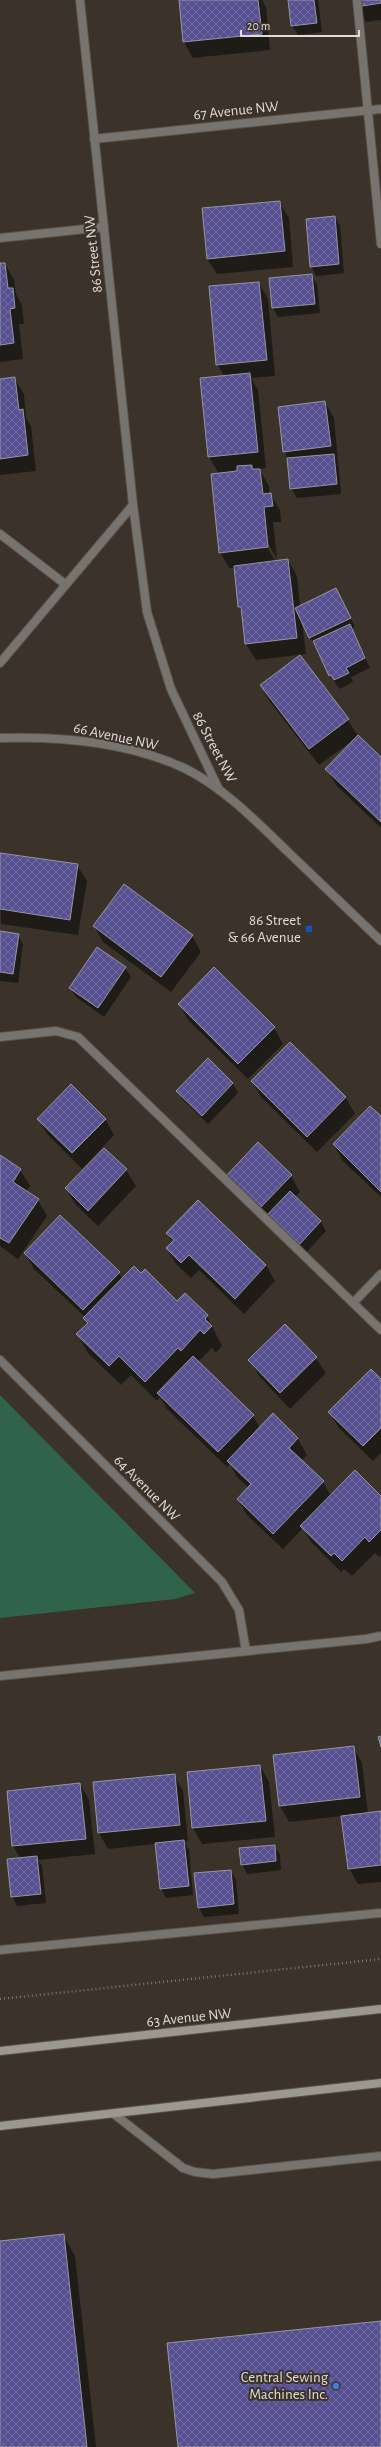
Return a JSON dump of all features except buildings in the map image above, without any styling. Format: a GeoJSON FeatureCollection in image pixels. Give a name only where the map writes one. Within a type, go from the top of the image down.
{"type":"FeatureCollection","features":[{"type":"Feature","properties":{"kind":"main road","name":"63 Avenue NW"},"geometry":{"type":"LineString","coordinates":[[0,2051],[381,2010]]}},
{"type":"Feature","properties":{"kind":"main road"},"geometry":{"type":"LineString","coordinates":[[0,2126],[381,2082]]}},
{"type":"Feature","properties":{"kind":"street","name":"86 Street NW"},"geometry":{"type":"LineString","coordinates":[[80,0],[133,505],[147,612],[157,650],[186,724],[219,790],[249,814],[381,941]]}},
{"type":"Feature","properties":{"kind":"street"},"geometry":{"type":"LineString","coordinates":[[357,0],[381,244]]}},
{"type":"Feature","properties":{"kind":"street","name":"67 Avenue NW"},"geometry":{"type":"LineString","coordinates":[[94,139],[381,109]]}},
{"type":"Feature","properties":{"kind":"street"},"geometry":{"type":"LineString","coordinates":[[0,238],[104,226]]}},
{"type":"Feature","properties":{"kind":"street"},"geometry":{"type":"LineString","coordinates":[[0,663],[133,505]]}},
{"type":"Feature","properties":{"kind":"street"},"geometry":{"type":"LineString","coordinates":[[0,534],[65,584]]}},
{"type":"Feature","properties":{"kind":"street","name":"66 Avenue NW"},"geometry":{"type":"LineString","coordinates":[[0,738],[63,739],[154,757],[185,769],[219,790]]}},
{"type":"Feature","properties":{"kind":"street"},"geometry":{"type":"LineString","coordinates":[[0,1037],[56,1031],[78,1037],[381,1330]]}},
{"type":"Feature","properties":{"kind":"street"},"geometry":{"type":"LineString","coordinates":[[353,1303],[381,1274]]}},
{"type":"Feature","properties":{"kind":"street","name":"64 Avenue NW"},"geometry":{"type":"LineString","coordinates":[[0,1360],[222,1582],[239,1610],[246,1651]]}},
{"type":"Feature","properties":{"kind":"street"},"geometry":{"type":"LineString","coordinates":[[0,1676],[366,1640],[381,1636]]}},
{"type":"Feature","properties":{"kind":"street"},"geometry":{"type":"LineString","coordinates":[[0,1950],[381,1913]]}},
{"type":"Feature","properties":{"kind":"street"},"geometry":{"type":"LineString","coordinates":[[114,2114],[183,2168],[195,2172],[212,2174],[381,2156]]}},
{"type":"Feature","properties":{"kind":"path"},"geometry":{"type":"LineString","coordinates":[[0,1998],[381,1959]]}},
{"type":"Feature","properties":{"kind":"green space"},"geometry":{"type":"Polygon","coordinates":[[[0,1395],[195,1593],[175,1599],[0,1618],[0,1395]]]}},
{"type":"Feature","properties":{"kind":"place","name":"86 Street & 66 Avenue"},"geometry":{"type":"Point","coordinates":[309,929]}},
{"type":"Feature","properties":{"kind":"place","name":"Central Sewing Machines Inc."},"geometry":{"type":"Point","coordinates":[336,2386]}}]}
